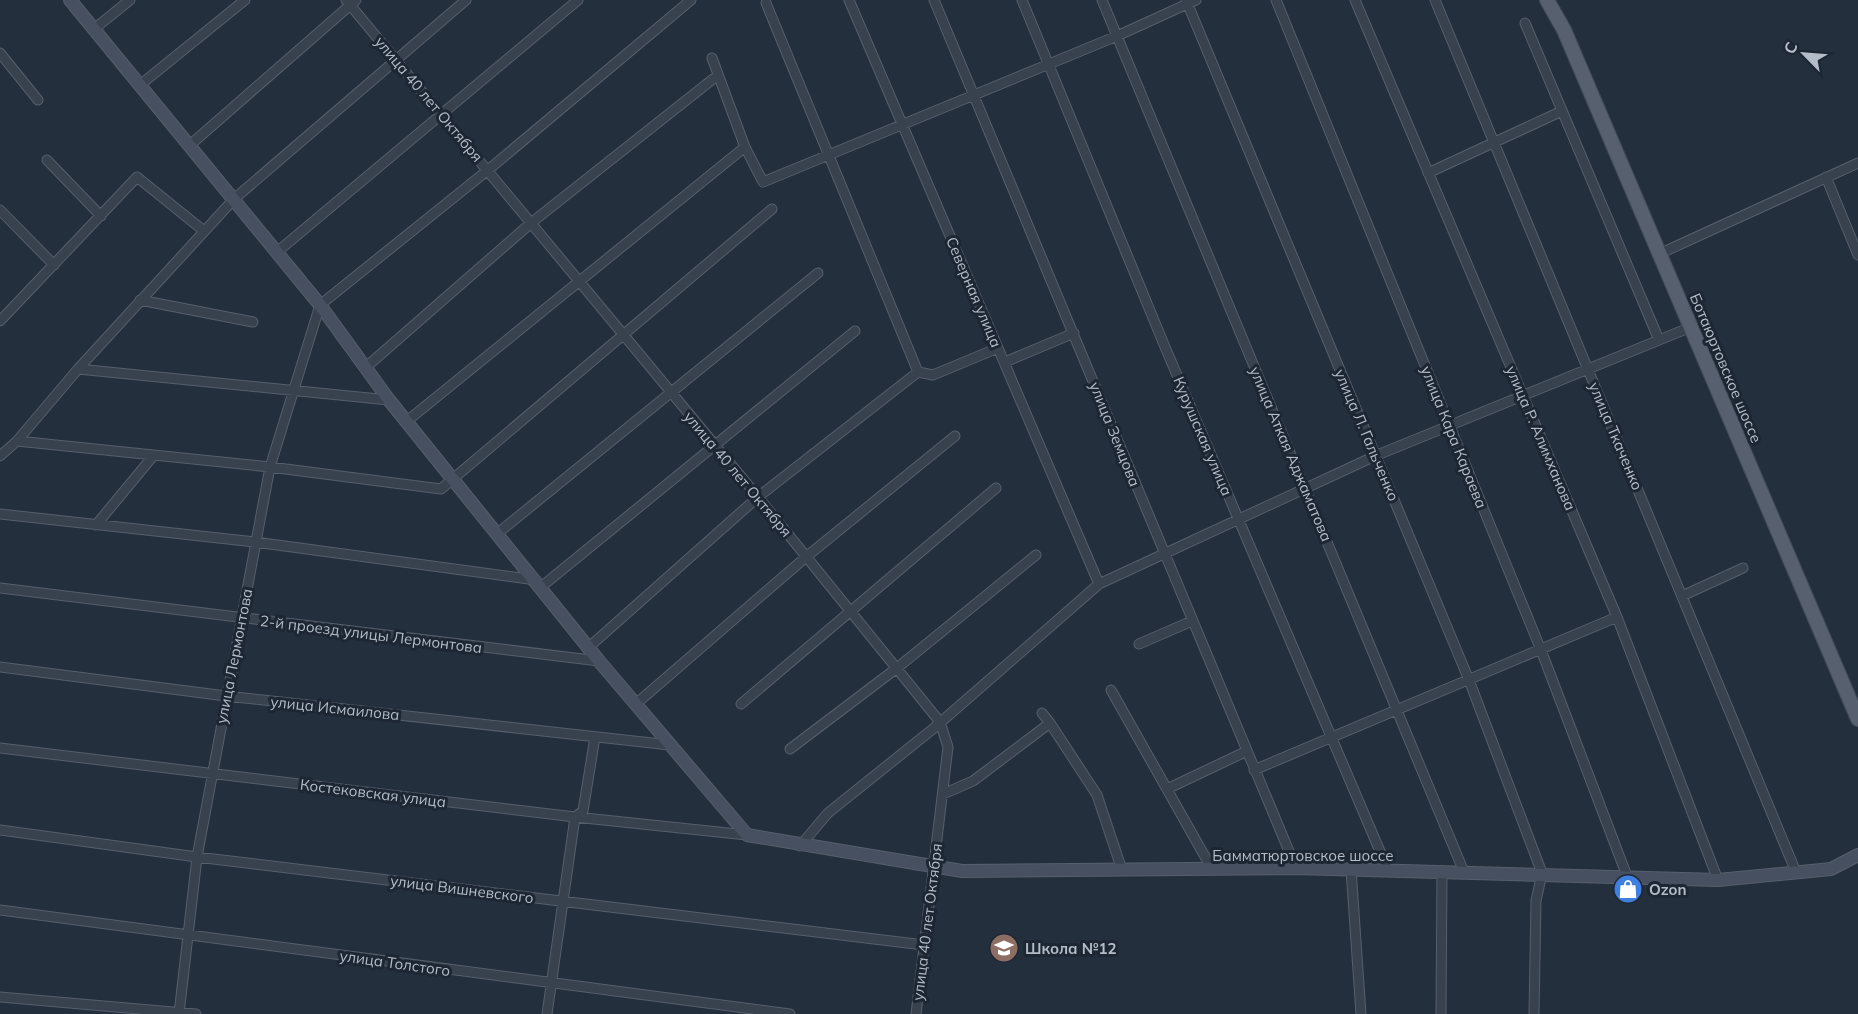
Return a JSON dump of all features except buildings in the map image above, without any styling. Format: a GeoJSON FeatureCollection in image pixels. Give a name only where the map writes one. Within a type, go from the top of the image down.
{"type":"FeatureCollection","features":[{"type":"Feature","properties":{"kind":"main road"},"geometry":{"type":"LineString","coordinates":[[1547,0],[1564,30]]}},
{"type":"Feature","properties":{"kind":"main road"},"geometry":{"type":"LineString","coordinates":[[1555,0],[1564,30]]}},
{"type":"Feature","properties":{"kind":"main road","name":"Ботаюртовское шоссе"},"geometry":{"type":"LineString","coordinates":[[1564,30],[1858,719]]}},
{"type":"Feature","properties":{"kind":"street"},"geometry":{"type":"LineString","coordinates":[[70,0],[320,305],[389,400],[599,661],[747,835]]}},
{"type":"Feature","properties":{"kind":"street"},"geometry":{"type":"LineString","coordinates":[[94,29],[130,0]]}},
{"type":"Feature","properties":{"kind":"street"},"geometry":{"type":"LineString","coordinates":[[140,85],[245,0]]}},
{"type":"Feature","properties":{"kind":"street"},"geometry":{"type":"LineString","coordinates":[[0,456],[17,441],[78,369],[234,199],[466,0]]}},
{"type":"Feature","properties":{"kind":"street"},"geometry":{"type":"LineString","coordinates":[[277,252],[578,0]]}},
{"type":"Feature","properties":{"kind":"street"},"geometry":{"type":"LineString","coordinates":[[320,305],[488,170],[691,0]]}},
{"type":"Feature","properties":{"kind":"street","name":"Северная улица"},"geometry":{"type":"LineString","coordinates":[[849,0],[1100,584]]}},
{"type":"Feature","properties":{"kind":"street","name":"улица Земцова"},"geometry":{"type":"LineString","coordinates":[[934,0],[1296,868]]}},
{"type":"Feature","properties":{"kind":"street","name":"Курушская улица"},"geometry":{"type":"LineString","coordinates":[[1022,0],[1388,870]]}},
{"type":"Feature","properties":{"kind":"street","name":"улица Аткая Аджаматова"},"geometry":{"type":"LineString","coordinates":[[1102,0],[1464,872]]}},
{"type":"Feature","properties":{"kind":"street","name":"улица Кара Караева"},"geometry":{"type":"LineString","coordinates":[[1276,0],[1541,650],[1627,876]]}},
{"type":"Feature","properties":{"kind":"street","name":"улица Р. Алимханова"},"geometry":{"type":"LineString","coordinates":[[1355,0],[1617,617],[1718,880]]}},
{"type":"Feature","properties":{"kind":"street","name":"улица Ткаченко"},"geometry":{"type":"LineString","coordinates":[[1435,0],[1796,872]]}},
{"type":"Feature","properties":{"kind":"street"},"geometry":{"type":"LineString","coordinates":[[712,58],[745,147],[763,182],[1117,36],[1190,1]]}},
{"type":"Feature","properties":{"kind":"street","name":"улица Л. Гальченко"},"geometry":{"type":"LineString","coordinates":[[1190,1],[1469,680],[1542,873]]}},
{"type":"Feature","properties":{"kind":"street"},"geometry":{"type":"LineString","coordinates":[[190,145],[351,2]]}},
{"type":"Feature","properties":{"kind":"street","name":"улица 40 лет Октября"},"geometry":{"type":"LineString","coordinates":[[351,2],[396,60],[713,446],[758,497],[940,722],[948,747],[916,1014]]}},
{"type":"Feature","properties":{"kind":"street"},"geometry":{"type":"LineString","coordinates":[[766,3],[918,372]]}},
{"type":"Feature","properties":{"kind":"street"},"geometry":{"type":"LineString","coordinates":[[1525,23],[1659,340]]}},
{"type":"Feature","properties":{"kind":"street"},"geometry":{"type":"LineString","coordinates":[[0,53],[38,100]]}},
{"type":"Feature","properties":{"kind":"street"},"geometry":{"type":"LineString","coordinates":[[365,368],[531,223],[713,79]]}},
{"type":"Feature","properties":{"kind":"street"},"geometry":{"type":"LineString","coordinates":[[1428,173],[1562,111]]}},
{"type":"Feature","properties":{"kind":"street"},"geometry":{"type":"LineString","coordinates":[[407,421],[745,147]]}},
{"type":"Feature","properties":{"kind":"street"},"geometry":{"type":"LineString","coordinates":[[47,160],[100,216]]}},
{"type":"Feature","properties":{"kind":"street"},"geometry":{"type":"LineString","coordinates":[[1659,254],[1858,163]]}},
{"type":"Feature","properties":{"kind":"street"},"geometry":{"type":"LineString","coordinates":[[2,314],[54,265],[137,177],[204,231]]}},
{"type":"Feature","properties":{"kind":"street"},"geometry":{"type":"LineString","coordinates":[[1826,177],[1858,255]]}},
{"type":"Feature","properties":{"kind":"street"},"geometry":{"type":"LineString","coordinates":[[17,441],[270,467],[441,489],[622,333],[772,209]]}},
{"type":"Feature","properties":{"kind":"street"},"geometry":{"type":"LineString","coordinates":[[0,210],[54,265]]}},
{"type":"Feature","properties":{"kind":"street"},"geometry":{"type":"LineString","coordinates":[[498,533],[818,273]]}},
{"type":"Feature","properties":{"kind":"street"},"geometry":{"type":"LineString","coordinates":[[140,300],[253,322]]}},
{"type":"Feature","properties":{"kind":"street","name":"улица Лермонтова"},"geometry":{"type":"LineString","coordinates":[[179,1013],[197,857],[255,542],[270,467],[320,305]]}},
{"type":"Feature","properties":{"kind":"street"},"geometry":{"type":"LineString","coordinates":[[800,846],[828,813],[940,722],[1100,584],[1376,456],[1691,327]]}},
{"type":"Feature","properties":{"kind":"street"},"geometry":{"type":"LineString","coordinates":[[0,514],[255,542],[538,583],[855,332]]}},
{"type":"Feature","properties":{"kind":"street"},"geometry":{"type":"LineString","coordinates":[[1005,362],[1074,333]]}},
{"type":"Feature","properties":{"kind":"street"},"geometry":{"type":"LineString","coordinates":[[589,647],[758,497],[918,372],[933,375],[998,348]]}},
{"type":"Feature","properties":{"kind":"street"},"geometry":{"type":"LineString","coordinates":[[78,369],[389,400]]}},
{"type":"Feature","properties":{"kind":"street"},"geometry":{"type":"LineString","coordinates":[[637,703],[807,557],[955,436]]}},
{"type":"Feature","properties":{"kind":"street"},"geometry":{"type":"LineString","coordinates":[[0,439],[8,447]]}},
{"type":"Feature","properties":{"kind":"street"},"geometry":{"type":"LineString","coordinates":[[96,525],[154,455]]}},
{"type":"Feature","properties":{"kind":"street"},"geometry":{"type":"LineString","coordinates":[[741,704],[852,613],[996,488]]}},
{"type":"Feature","properties":{"kind":"street"},"geometry":{"type":"LineString","coordinates":[[790,749],[897,668],[1036,555]]}},
{"type":"Feature","properties":{"kind":"street"},"geometry":{"type":"LineString","coordinates":[[1682,596],[1743,568]]}},
{"type":"Feature","properties":{"kind":"street","name":"2-й проезд улицы Лермонтова"},"geometry":{"type":"LineString","coordinates":[[0,588],[599,661]]}},
{"type":"Feature","properties":{"kind":"street"},"geometry":{"type":"LineString","coordinates":[[1254,770],[1617,617]]}},
{"type":"Feature","properties":{"kind":"street"},"geometry":{"type":"LineString","coordinates":[[1139,644],[1192,621]]}},
{"type":"Feature","properties":{"kind":"street","name":"улица Исмаилова"},"geometry":{"type":"LineString","coordinates":[[0,667],[226,696],[670,746]]}},
{"type":"Feature","properties":{"kind":"street"},"geometry":{"type":"LineString","coordinates":[[1112,690],[1212,869]]}},
{"type":"Feature","properties":{"kind":"street"},"geometry":{"type":"LineString","coordinates":[[1042,713],[1097,795],[1122,870]]}},
{"type":"Feature","properties":{"kind":"street"},"geometry":{"type":"LineString","coordinates":[[943,794],[973,781],[1050,723]]}},
{"type":"Feature","properties":{"kind":"street"},"geometry":{"type":"LineString","coordinates":[[547,1014],[575,817],[583,811],[595,737]]}},
{"type":"Feature","properties":{"kind":"street","name":"Костековская улица"},"geometry":{"type":"LineString","coordinates":[[0,748],[575,817],[747,835]]}},
{"type":"Feature","properties":{"kind":"street"},"geometry":{"type":"LineString","coordinates":[[1167,789],[1247,752]]}},
{"type":"Feature","properties":{"kind":"street","name":"улица Вишневского"},"geometry":{"type":"LineString","coordinates":[[0,830],[197,857],[924,945]]}},
{"type":"Feature","properties":{"kind":"street","name":"Бамматюртовское шоссе"},"geometry":{"type":"LineString","coordinates":[[747,835],[800,846],[962,872],[1296,868],[1542,873],[1718,880],[1832,869],[1858,855]]}},
{"type":"Feature","properties":{"kind":"street"},"geometry":{"type":"LineString","coordinates":[[1350,869],[1361,1014]]}},
{"type":"Feature","properties":{"kind":"street"},"geometry":{"type":"LineString","coordinates":[[1442,871],[1442,1014]]}},
{"type":"Feature","properties":{"kind":"street"},"geometry":{"type":"LineString","coordinates":[[1534,1014],[1536,901],[1542,873]]}},
{"type":"Feature","properties":{"kind":"street","name":"улица Толстого"},"geometry":{"type":"LineString","coordinates":[[0,910],[790,1014]]}},
{"type":"Feature","properties":{"kind":"street"},"geometry":{"type":"LineString","coordinates":[[0,997],[196,1014]]}},
{"type":"Feature","properties":{"kind":"place","name":"Ozon"},"geometry":{"type":"Point","coordinates":[1628,889]}},
{"type":"Feature","properties":{"kind":"place","name":"Школа №12"},"geometry":{"type":"Point","coordinates":[1004,948]}}]}
